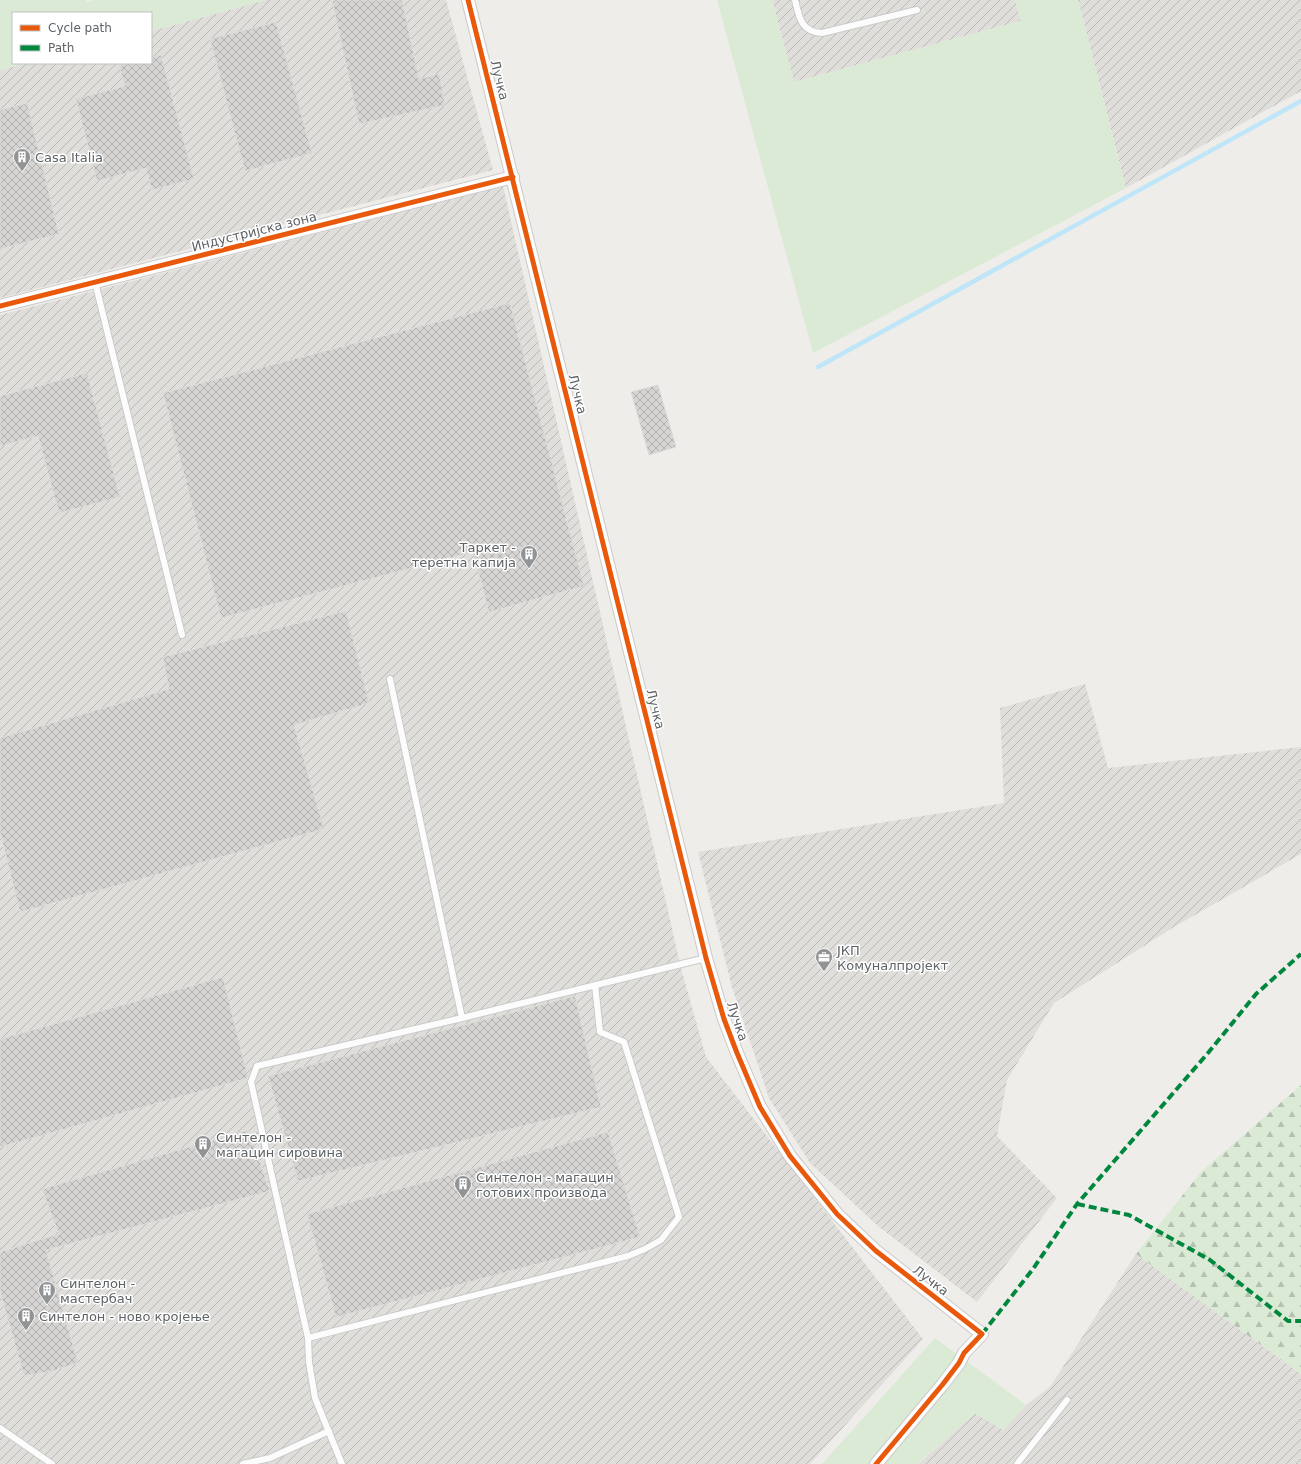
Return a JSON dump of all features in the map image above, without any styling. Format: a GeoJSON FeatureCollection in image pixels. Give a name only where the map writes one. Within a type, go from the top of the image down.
{"type":"FeatureCollection","features":[{"type":"Feature","properties":{"kind":"street","name":"Лучка"},"geometry":{"type":"LineString","coordinates":[[468,0],[513,176],[706,958],[724,1019],[737,1053],[760,1107],[790,1156],[837,1214],[876,1251],[982,1334],[964,1353],[959,1363],[943,1384],[876,1464]]}},
{"type":"Feature","properties":{"kind":"street","name":"Индустријска зона"},"geometry":{"type":"LineString","coordinates":[[0,306],[513,176]]}},
{"type":"Feature","properties":{"kind":"lane"},"geometry":{"type":"LineString","coordinates":[[795,0],[799,17],[804,25],[812,31],[822,33],[917,10]]}},
{"type":"Feature","properties":{"kind":"lane"},"geometry":{"type":"LineString","coordinates":[[95,282],[182,635]]}},
{"type":"Feature","properties":{"kind":"lane"},"geometry":{"type":"LineString","coordinates":[[390,679],[462,1018]]}},
{"type":"Feature","properties":{"kind":"lane"},"geometry":{"type":"LineString","coordinates":[[342,1464],[315,1398],[309,1362],[308,1338],[251,1082],[257,1066],[462,1018],[706,958]]}},
{"type":"Feature","properties":{"kind":"lane"},"geometry":{"type":"LineString","coordinates":[[308,1338],[628,1256],[661,1240],[679,1217],[624,1042],[600,1032],[595,985]]}},
{"type":"Feature","properties":{"kind":"lane"},"geometry":{"type":"LineString","coordinates":[[1017,1464],[1067,1400]]}},
{"type":"Feature","properties":{"kind":"lane"},"geometry":{"type":"LineString","coordinates":[[0,1428],[52,1464]]}},
{"type":"Feature","properties":{"kind":"lane"},"geometry":{"type":"LineString","coordinates":[[243,1464],[270,1458],[329,1431]]}},
{"type":"Feature","properties":{"kind":"shaded area"},"geometry":{"type":"Polygon","coordinates":[[[266,0],[446,0],[493,170],[0,298],[0,70],[24,64],[152,64],[152,31],[266,0]]]}},
{"type":"Feature","properties":{"kind":"shaded area"},"geometry":{"type":"Polygon","coordinates":[[[772,0],[1015,0],[1021,21],[794,82],[772,0]]]}},
{"type":"Feature","properties":{"kind":"shaded area"},"geometry":{"type":"Polygon","coordinates":[[[1078,0],[1301,0],[1301,91],[1126,188],[1078,0]]]}},
{"type":"Feature","properties":{"kind":"shaded area"},"geometry":{"type":"Polygon","coordinates":[[[503,186],[681,968],[706,1057],[923,1339],[810,1464],[0,1464],[0,315],[503,186]]]}},
{"type":"Feature","properties":{"kind":"shaded area"},"geometry":{"type":"Polygon","coordinates":[[[1085,684],[1108,768],[1301,747],[1301,854],[1174,927],[1054,1003],[1007,1080],[997,1136],[1057,1198],[977,1302],[878,1226],[810,1163],[769,1098],[732,987],[698,852],[1004,803],[1000,708],[1085,684]]]}},
{"type":"Feature","properties":{"kind":"shaded area"},"geometry":{"type":"Polygon","coordinates":[[[1136,1254],[1301,1374],[1301,1464],[918,1464],[975,1413],[1003,1430],[1026,1405],[1050,1387],[1136,1254]]]}},
{"type":"Feature","properties":{"kind":"green space"},"geometry":{"type":"Polygon","coordinates":[[[0,0],[86,0],[87,2],[94,0],[266,0],[152,31],[152,12],[12,12],[12,64],[24,64],[0,70],[0,0]]]}},
{"type":"Feature","properties":{"kind":"green space"},"geometry":{"type":"Polygon","coordinates":[[[717,0],[772,0],[794,82],[1021,21],[1015,0],[1078,0],[1126,188],[813,353],[717,0]]]}},
{"type":"Feature","properties":{"kind":"green space"},"geometry":{"type":"Polygon","coordinates":[[[1301,1085],[1301,1374],[1136,1254],[1201,1172],[1301,1085]]]}},
{"type":"Feature","properties":{"kind":"green space"},"geometry":{"type":"Polygon","coordinates":[[[935,1338],[1026,1405],[1003,1430],[975,1413],[917,1464],[822,1464],[935,1338]]]}},
{"type":"Feature","properties":{"kind":"building"},"geometry":{"type":"Polygon","coordinates":[[[332,0],[402,0],[419,79],[439,74],[445,105],[359,124],[332,0]]]}},
{"type":"Feature","properties":{"kind":"building"},"geometry":{"type":"Polygon","coordinates":[[[276,22],[312,153],[245,171],[210,39],[276,22]]]}},
{"type":"Feature","properties":{"kind":"building"},"geometry":{"type":"Polygon","coordinates":[[[161,55],[194,179],[152,190],[146,168],[97,181],[76,99],[125,86],[119,66],[127,64],[152,64],[152,58],[161,55]]]}},
{"type":"Feature","properties":{"kind":"building","name":"Casa Italia"},"geometry":{"type":"Polygon","coordinates":[[[27,103],[59,234],[0,249],[0,110],[27,103]]]}},
{"type":"Feature","properties":{"kind":"building"},"geometry":{"type":"Polygon","coordinates":[[[510,303],[584,586],[489,612],[473,552],[221,618],[163,393],[510,303]]]}},
{"type":"Feature","properties":{"kind":"building"},"geometry":{"type":"Polygon","coordinates":[[[87,373],[120,497],[59,513],[38,436],[0,446],[0,396],[87,373]]]}},
{"type":"Feature","properties":{"kind":"building"},"geometry":{"type":"Polygon","coordinates":[[[658,385],[676,447],[649,455],[631,392],[658,385]]]}},
{"type":"Feature","properties":{"kind":"building"},"geometry":{"type":"Polygon","coordinates":[[[346,611],[369,703],[294,725],[324,829],[20,912],[0,832],[0,738],[169,689],[163,657],[346,611]]]}},
{"type":"Feature","properties":{"kind":"building"},"geometry":{"type":"Polygon","coordinates":[[[223,977],[248,1078],[0,1147],[0,1039],[223,977]]]}},
{"type":"Feature","properties":{"kind":"building"},"geometry":{"type":"Polygon","coordinates":[[[575,996],[601,1107],[298,1181],[268,1076],[575,996]]]}},
{"type":"Feature","properties":{"kind":"building","name":"Синтелон - магацин сировина"},"geometry":{"type":"Polygon","coordinates":[[[249,1130],[270,1191],[46,1250],[78,1363],[52,1371],[24,1376],[0,1291],[0,1252],[59,1234],[42,1189],[249,1130]]]}},
{"type":"Feature","properties":{"kind":"building"},"geometry":{"type":"Polygon","coordinates":[[[608,1132],[640,1237],[336,1317],[307,1214],[608,1132]]]}},
{"type":"Feature","properties":{"kind":"waterway"},"geometry":{"type":"LineString","coordinates":[[818,367],[1301,101]]}},
{"type":"Feature","properties":{"kind":"marked path"},"geometry":{"type":"LineString","coordinates":[[982,1334],[1033,1269],[1077,1204],[1208,1053],[1256,994],[1301,954]]}},
{"type":"Feature","properties":{"kind":"marked path"},"geometry":{"type":"LineString","coordinates":[[1077,1204],[1129,1215],[1210,1260],[1288,1321],[1301,1321]]}},
{"type":"Feature","properties":{"kind":"cycle path"},"geometry":{"type":"LineString","coordinates":[[468,0],[706,958],[724,1019],[737,1053],[760,1107],[790,1156],[837,1214],[876,1251],[982,1334],[964,1353],[959,1363],[943,1384],[876,1464]]}},
{"type":"Feature","properties":{"kind":"cycle path"},"geometry":{"type":"LineString","coordinates":[[0,306],[513,177]]}},
{"type":"Feature","properties":{"kind":"place","name":"Casa Italia"},"geometry":{"type":"Point","coordinates":[22,172]}},
{"type":"Feature","properties":{"kind":"place","name":"Таркет - теретна капија"},"geometry":{"type":"Point","coordinates":[529,569]}},
{"type":"Feature","properties":{"kind":"place","name":"ЈКП Комуналпројект"},"geometry":{"type":"Point","coordinates":[824,972]}},
{"type":"Feature","properties":{"kind":"place","name":"Синтелон - магацин сировина"},"geometry":{"type":"Point","coordinates":[203,1159]}},
{"type":"Feature","properties":{"kind":"place","name":"Синтелон - магацин готових производа"},"geometry":{"type":"Point","coordinates":[463,1199]}},
{"type":"Feature","properties":{"kind":"place","name":"Синтелон - мастербач"},"geometry":{"type":"Point","coordinates":[47,1305]}},
{"type":"Feature","properties":{"kind":"place","name":"Синтелон - ново кројење"},"geometry":{"type":"Point","coordinates":[26,1331]}}]}
